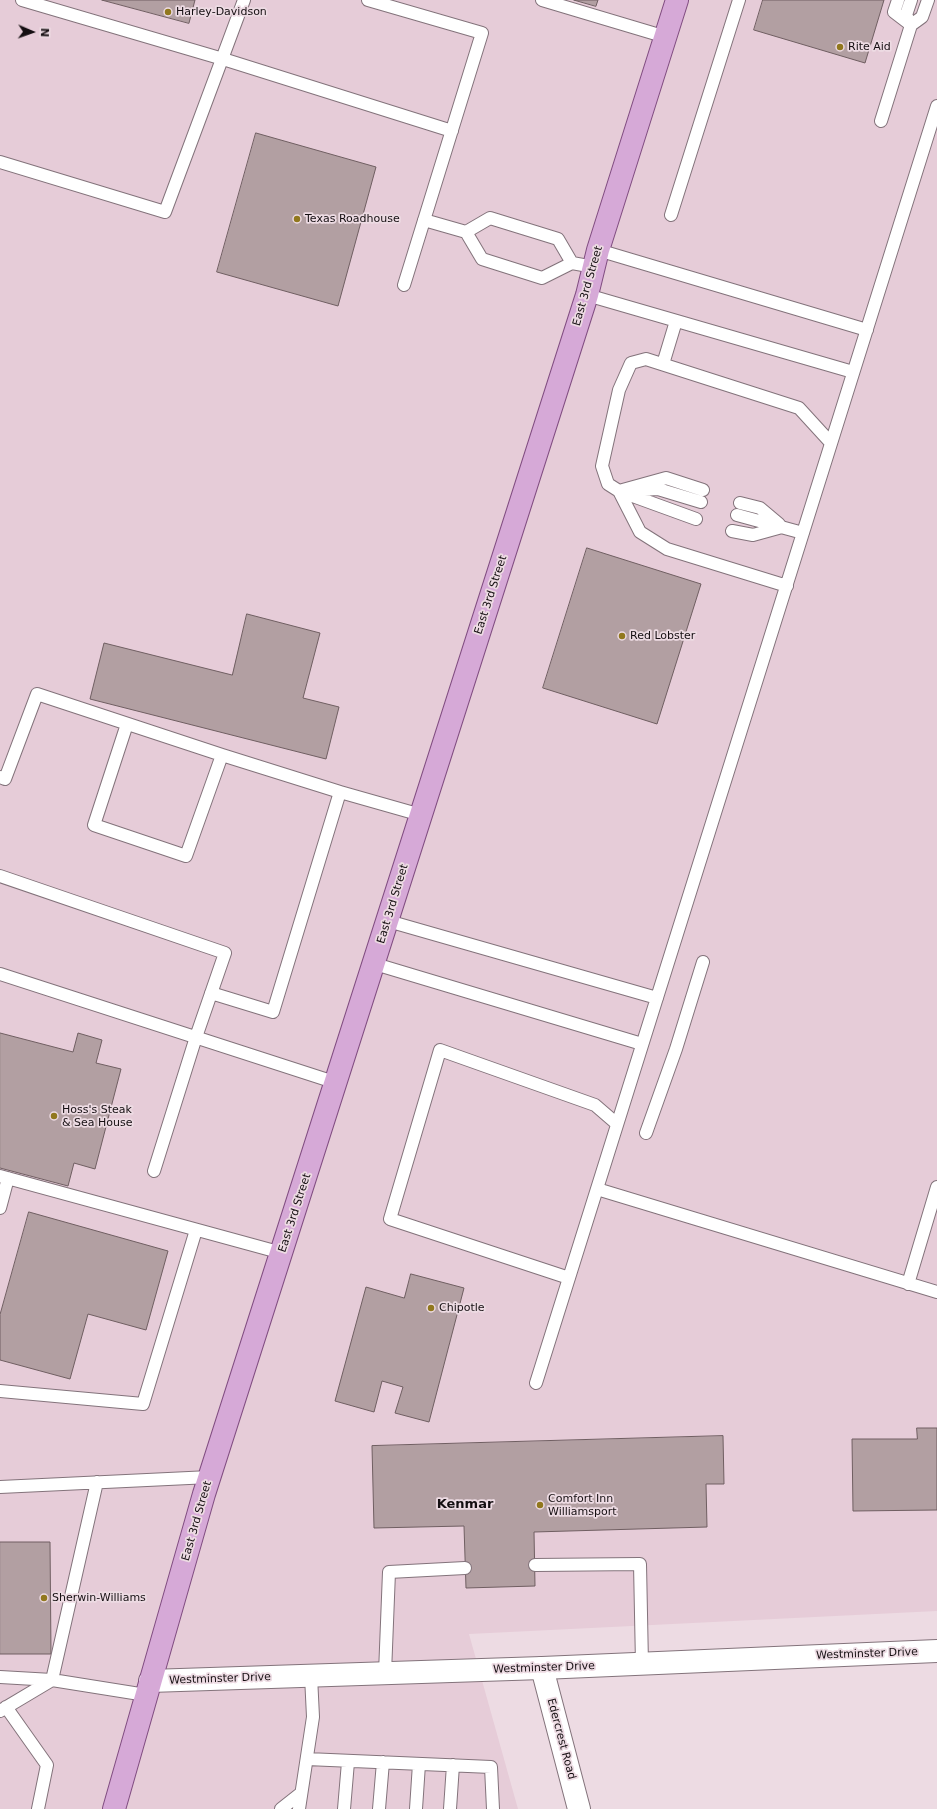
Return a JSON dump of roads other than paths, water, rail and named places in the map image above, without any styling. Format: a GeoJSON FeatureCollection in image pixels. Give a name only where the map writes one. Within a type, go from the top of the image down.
{"type":"FeatureCollection","features":[{"type":"Feature","properties":{"kind":"main road","name":"East 3rd Street"},"geometry":{"type":"LineString","coordinates":[[114,1809],[210,1477],[375,964],[587,295],[596,258],[677,0]]}},
{"type":"Feature","properties":{"kind":"street","name":"Westminster Drive"},"geometry":{"type":"LineString","coordinates":[[148,1688],[311,1676],[542,1668],[937,1651]]}},
{"type":"Feature","properties":{"kind":"street","name":"Edercrest Road"},"geometry":{"type":"LineString","coordinates":[[542,1668],[579,1809]]}},
{"type":"Feature","properties":{"kind":"lane"},"geometry":{"type":"LineString","coordinates":[[22,0],[222,59],[452,131]]}},
{"type":"Feature","properties":{"kind":"lane"},"geometry":{"type":"LineString","coordinates":[[0,162],[165,212],[244,0]]}},
{"type":"Feature","properties":{"kind":"lane"},"geometry":{"type":"LineString","coordinates":[[368,0],[482,33],[404,285]]}},
{"type":"Feature","properties":{"kind":"lane"},"geometry":{"type":"LineString","coordinates":[[542,0],[666,36]]}},
{"type":"Feature","properties":{"kind":"lane"},"geometry":{"type":"LineString","coordinates":[[671,215],[739,0]]}},
{"type":"Feature","properties":{"kind":"lane"},"geometry":{"type":"LineString","coordinates":[[898,0],[894,12],[911,24]]}},
{"type":"Feature","properties":{"kind":"lane"},"geometry":{"type":"LineString","coordinates":[[911,0],[906,15],[911,24]]}},
{"type":"Feature","properties":{"kind":"lane"},"geometry":{"type":"LineString","coordinates":[[881,121],[911,24],[922,17],[928,0]]}},
{"type":"Feature","properties":{"kind":"lane"},"geometry":{"type":"LineString","coordinates":[[536,1383],[937,106]]}},
{"type":"Feature","properties":{"kind":"lane"},"geometry":{"type":"LineString","coordinates":[[466,232],[490,218],[558,239],[572,263]]}},
{"type":"Feature","properties":{"kind":"lane"},"geometry":{"type":"LineString","coordinates":[[424,220],[466,232],[482,260],[542,278],[572,263],[596,258],[867,330]]}},
{"type":"Feature","properties":{"kind":"lane"},"geometry":{"type":"LineString","coordinates":[[587,295],[854,372]]}},
{"type":"Feature","properties":{"kind":"lane"},"geometry":{"type":"LineString","coordinates":[[662,364],[676,321]]}},
{"type":"Feature","properties":{"kind":"lane"},"geometry":{"type":"LineString","coordinates":[[696,519],[619,491],[608,484],[602,466],[619,390],[631,363],[646,359],[799,408],[831,443]]}},
{"type":"Feature","properties":{"kind":"lane"},"geometry":{"type":"LineString","coordinates":[[619,491],[658,490],[702,496]]}},
{"type":"Feature","properties":{"kind":"lane"},"geometry":{"type":"LineString","coordinates":[[619,491],[640,532],[666,549],[787,586]]}},
{"type":"Feature","properties":{"kind":"lane"},"geometry":{"type":"LineString","coordinates":[[740,503],[760,508],[782,527]]}},
{"type":"Feature","properties":{"kind":"lane"},"geometry":{"type":"LineString","coordinates":[[737,515],[803,533]]}},
{"type":"Feature","properties":{"kind":"lane"},"geometry":{"type":"LineString","coordinates":[[732,531],[754,535],[782,527]]}},
{"type":"Feature","properties":{"kind":"lane"},"geometry":{"type":"LineString","coordinates":[[0,778],[5,779],[37,694],[222,756],[421,815]]}},
{"type":"Feature","properties":{"kind":"lane"},"geometry":{"type":"LineString","coordinates":[[127,724],[94,825],[144,842],[186,856],[222,756]]}},
{"type":"Feature","properties":{"kind":"lane"},"geometry":{"type":"LineString","coordinates":[[211,993],[273,1012],[340,792]]}},
{"type":"Feature","properties":{"kind":"lane"},"geometry":{"type":"LineString","coordinates":[[0,876],[225,953],[196,1037],[154,1171]]}},
{"type":"Feature","properties":{"kind":"lane"},"geometry":{"type":"LineString","coordinates":[[388,921],[657,998]]}},
{"type":"Feature","properties":{"kind":"lane"},"geometry":{"type":"LineString","coordinates":[[646,1133],[676,1049],[703,962]]}},
{"type":"Feature","properties":{"kind":"lane"},"geometry":{"type":"LineString","coordinates":[[375,964],[642,1044]]}},
{"type":"Feature","properties":{"kind":"lane"},"geometry":{"type":"LineString","coordinates":[[0,974],[337,1083]]}},
{"type":"Feature","properties":{"kind":"lane"},"geometry":{"type":"LineString","coordinates":[[569,1278],[390,1219],[440,1050],[595,1105],[617,1124]]}},
{"type":"Feature","properties":{"kind":"lane"},"geometry":{"type":"LineString","coordinates":[[0,1208],[4,1177],[282,1253]]}},
{"type":"Feature","properties":{"kind":"lane"},"geometry":{"type":"LineString","coordinates":[[908,1284],[937,1187]]}},
{"type":"Feature","properties":{"kind":"lane"},"geometry":{"type":"LineString","coordinates":[[597,1188],[937,1292]]}},
{"type":"Feature","properties":{"kind":"lane"},"geometry":{"type":"LineString","coordinates":[[0,1391],[142,1404],[196,1230]]}},
{"type":"Feature","properties":{"kind":"lane"},"geometry":{"type":"LineString","coordinates":[[0,1487],[210,1477]]}},
{"type":"Feature","properties":{"kind":"lane"},"geometry":{"type":"LineString","coordinates":[[38,1809],[47,1765],[3,1708],[52,1680],[97,1482]]}},
{"type":"Feature","properties":{"kind":"lane"},"geometry":{"type":"LineString","coordinates":[[535,1565],[640,1564],[642,1664]]}},
{"type":"Feature","properties":{"kind":"lane"},"geometry":{"type":"LineString","coordinates":[[385,1673],[389,1572],[465,1568]]}},
{"type":"Feature","properties":{"kind":"lane"},"geometry":{"type":"LineString","coordinates":[[299,1809],[300,1794],[313,1717],[311,1676]]}},
{"type":"Feature","properties":{"kind":"lane"},"geometry":{"type":"LineString","coordinates":[[0,1677],[148,1688]]}},
{"type":"Feature","properties":{"kind":"lane"},"geometry":{"type":"LineString","coordinates":[[307,1759],[348,1762],[383,1762],[491,1767],[493,1809]]}},
{"type":"Feature","properties":{"kind":"lane"},"geometry":{"type":"LineString","coordinates":[[344,1809],[348,1762]]}},
{"type":"Feature","properties":{"kind":"lane"},"geometry":{"type":"LineString","coordinates":[[379,1809],[383,1762]]}},
{"type":"Feature","properties":{"kind":"lane"},"geometry":{"type":"LineString","coordinates":[[416,1809],[419,1764]]}},
{"type":"Feature","properties":{"kind":"lane"},"geometry":{"type":"LineString","coordinates":[[450,1809],[453,1765]]}},
{"type":"Feature","properties":{"kind":"lane"},"geometry":{"type":"LineString","coordinates":[[281,1809],[300,1794]]}},
{"type":"Feature","properties":{"kind":"place","name":"Harley-Davidson"},"geometry":{"type":"Point","coordinates":[168,12]}},
{"type":"Feature","properties":{"kind":"place","name":"Rite Aid"},"geometry":{"type":"Point","coordinates":[840,47]}},
{"type":"Feature","properties":{"kind":"place","name":"Texas Roadhouse"},"geometry":{"type":"Point","coordinates":[297,219]}},
{"type":"Feature","properties":{"kind":"place","name":"Red Lobster"},"geometry":{"type":"Point","coordinates":[622,636]}},
{"type":"Feature","properties":{"kind":"place","name":"Hoss's Steak & Sea House"},"geometry":{"type":"Point","coordinates":[54,1116]}},
{"type":"Feature","properties":{"kind":"place","name":"Chipotle"},"geometry":{"type":"Point","coordinates":[431,1308]}},
{"type":"Feature","properties":{"kind":"place","name":"Comfort Inn Williamsport"},"geometry":{"type":"Point","coordinates":[540,1505]}},
{"type":"Feature","properties":{"kind":"place","name":"Sherwin-Williams"},"geometry":{"type":"Point","coordinates":[44,1598]}},
{"type":"Feature","properties":{"kind":"district","name":"Kenmar"},"geometry":{"type":"Point","coordinates":[465,1505]}}]}
